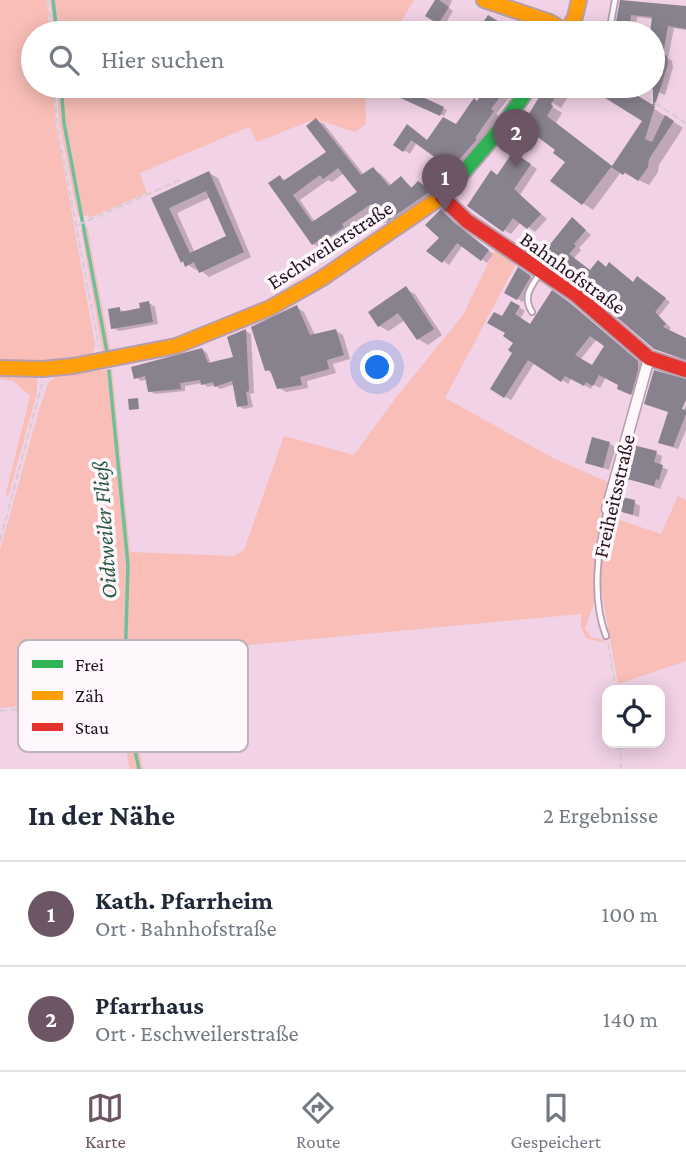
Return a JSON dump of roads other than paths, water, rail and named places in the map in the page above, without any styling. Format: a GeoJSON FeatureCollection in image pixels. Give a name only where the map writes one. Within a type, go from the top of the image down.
{"type":"FeatureCollection","features":[{"type":"Feature","properties":{"kind":"street"},"geometry":{"type":"LineString","coordinates":[[484,0],[547,21]]}},
{"type":"Feature","properties":{"kind":"street"},"geometry":{"type":"LineString","coordinates":[[571,21],[579,0]]}},
{"type":"Feature","properties":{"kind":"street","name":"Eschweilerstraße"},"geometry":{"type":"LineString","coordinates":[[0,368],[43,369],[176,346],[270,308],[321,279],[442,197],[502,127],[522,98]]}},
{"type":"Feature","properties":{"kind":"street","name":"Bahnhofstraße"},"geometry":{"type":"LineString","coordinates":[[442,197],[467,221],[575,294],[649,358],[686,370]]}},
{"type":"Feature","properties":{"kind":"street","name":"Freiheitsstraße"},"geometry":{"type":"LineString","coordinates":[[607,509],[649,358]]}},
{"type":"Feature","properties":{"kind":"lane"},"geometry":{"type":"LineString","coordinates":[[611,21],[615,0]]}},
{"type":"Feature","properties":{"kind":"lane"},"geometry":{"type":"LineString","coordinates":[[532,312],[527,303],[527,295],[540,272]]}},
{"type":"Feature","properties":{"kind":"lane","name":"Freiheitsstraße"},"geometry":{"type":"LineString","coordinates":[[606,636],[600,620],[597,570],[607,509]]}},
{"type":"Feature","properties":{"kind":"waterway","name":"Oidtweiler Fließ"},"geometry":{"type":"LineString","coordinates":[[53,0],[56,21]]}},
{"type":"Feature","properties":{"kind":"waterway","name":"Oidtweiler Fließ"},"geometry":{"type":"LineString","coordinates":[[62,98],[64,123],[107,352]]}},
{"type":"Feature","properties":{"kind":"waterway","name":"Oidtweiler Fließ"},"geometry":{"type":"LineString","coordinates":[[109,371],[128,565],[126,640]]}},
{"type":"Feature","properties":{"kind":"waterway","name":"Oidtweiler Fließ"},"geometry":{"type":"LineString","coordinates":[[135,752],[139,769]]}},
{"type":"Feature","properties":{"kind":"place","name":"Pfarrhaus"},"geometry":{"type":"Point","coordinates":[516,167]}},
{"type":"Feature","properties":{"kind":"place","name":"Kath. Pfarrheim"},"geometry":{"type":"Point","coordinates":[445,212]}}]}
